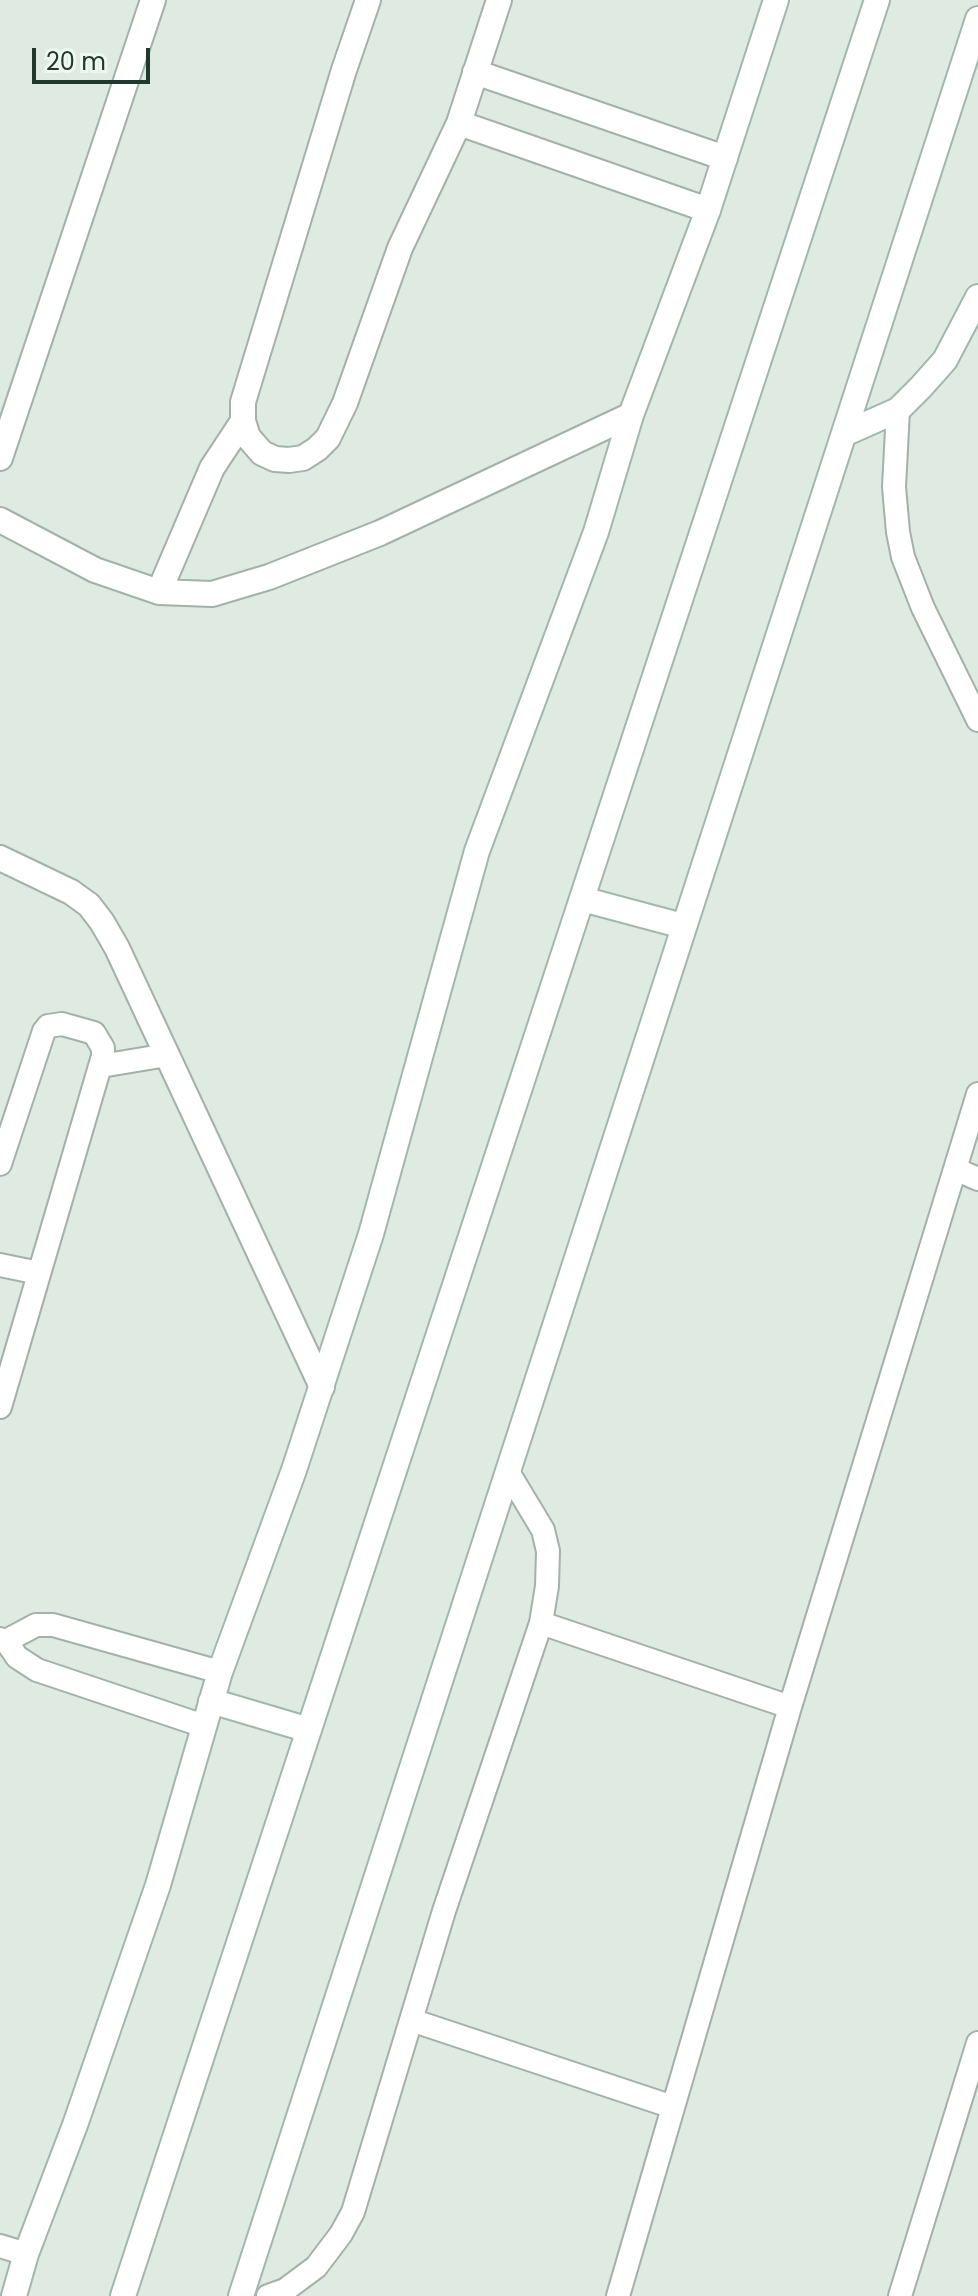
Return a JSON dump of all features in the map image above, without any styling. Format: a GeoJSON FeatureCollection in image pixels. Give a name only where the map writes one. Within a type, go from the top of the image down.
{"type":"FeatureCollection","features":[{"type":"Feature","properties":{"kind":"street"},"geometry":{"type":"LineString","coordinates":[[0,458],[153,0]]}},
{"type":"Feature","properties":{"kind":"street"},"geometry":{"type":"LineString","coordinates":[[368,0],[243,402],[243,421],[248,437],[262,453],[275,459],[303,458],[328,438],[345,403],[400,248],[459,123],[499,0]]}},
{"type":"Feature","properties":{"kind":"street"},"geometry":{"type":"LineString","coordinates":[[14,2296],[26,2254],[75,2125],[158,1885],[220,1672],[322,1387],[371,1234],[477,851],[596,532],[631,415],[708,210],[776,0]]}},
{"type":"Feature","properties":{"kind":"street"},"geometry":{"type":"LineString","coordinates":[[123,2296],[877,0]]}},
{"type":"Feature","properties":{"kind":"street"},"geometry":{"type":"LineString","coordinates":[[241,2296],[978,19]]}},
{"type":"Feature","properties":{"kind":"street"},"geometry":{"type":"LineString","coordinates":[[475,72],[725,158]]}},
{"type":"Feature","properties":{"kind":"street"},"geometry":{"type":"LineString","coordinates":[[459,123],[708,210]]}},
{"type":"Feature","properties":{"kind":"street"},"geometry":{"type":"LineString","coordinates":[[844,434],[898,410],[945,360],[978,297]]}},
{"type":"Feature","properties":{"kind":"street"},"geometry":{"type":"LineString","coordinates":[[0,520],[95,570],[159,592],[212,594],[269,577],[380,533],[631,415]]}},
{"type":"Feature","properties":{"kind":"street"},"geometry":{"type":"LineString","coordinates":[[159,592],[212,468],[243,421]]}},
{"type":"Feature","properties":{"kind":"street"},"geometry":{"type":"LineString","coordinates":[[0,858],[71,892],[96,914],[117,948],[322,1387]]}},
{"type":"Feature","properties":{"kind":"street"},"geometry":{"type":"LineString","coordinates":[[582,899],[683,926]]}},
{"type":"Feature","properties":{"kind":"street"},"geometry":{"type":"LineString","coordinates":[[211,1701],[309,1730]]}},
{"type":"Feature","properties":{"kind":"lane"},"geometry":{"type":"LineString","coordinates":[[898,410],[894,487],[903,557],[923,608],[978,720]]}},
{"type":"Feature","properties":{"kind":"lane"},"geometry":{"type":"LineString","coordinates":[[0,1164],[44,1031],[48,1026],[62,1024],[94,1033],[103,1048],[101,1066],[0,1407]]}},
{"type":"Feature","properties":{"kind":"lane"},"geometry":{"type":"LineString","coordinates":[[101,1066],[167,1055]]}},
{"type":"Feature","properties":{"kind":"lane"},"geometry":{"type":"LineString","coordinates":[[618,2296],[790,1707],[978,1094]]}},
{"type":"Feature","properties":{"kind":"lane"},"geometry":{"type":"LineString","coordinates":[[955,1169],[978,1179]]}},
{"type":"Feature","properties":{"kind":"lane"},"geometry":{"type":"LineString","coordinates":[[0,1265],[39,1273]]}},
{"type":"Feature","properties":{"kind":"lane"},"geometry":{"type":"LineString","coordinates":[[268,2296],[285,2290],[316,2267],[353,2212],[444,1911],[541,1623],[548,1551],[543,1530],[508,1472]]}},
{"type":"Feature","properties":{"kind":"lane"},"geometry":{"type":"LineString","coordinates":[[541,1623],[790,1707]]}},
{"type":"Feature","properties":{"kind":"lane"},"geometry":{"type":"LineString","coordinates":[[204,1726],[37,1670],[17,1657],[3,1640],[36,1625],[53,1625],[220,1672]]}},
{"type":"Feature","properties":{"kind":"lane"},"geometry":{"type":"LineString","coordinates":[[411,2020],[673,2107]]}},
{"type":"Feature","properties":{"kind":"lane"},"geometry":{"type":"LineString","coordinates":[[900,2296],[978,2043]]}},
{"type":"Feature","properties":{"kind":"lane"},"geometry":{"type":"LineString","coordinates":[[0,2246],[26,2254]]}},
{"type":"Feature","properties":{"kind":"lane"},"geometry":{"type":"LineString","coordinates":[[0,2294],[7,2296]]}}]}
